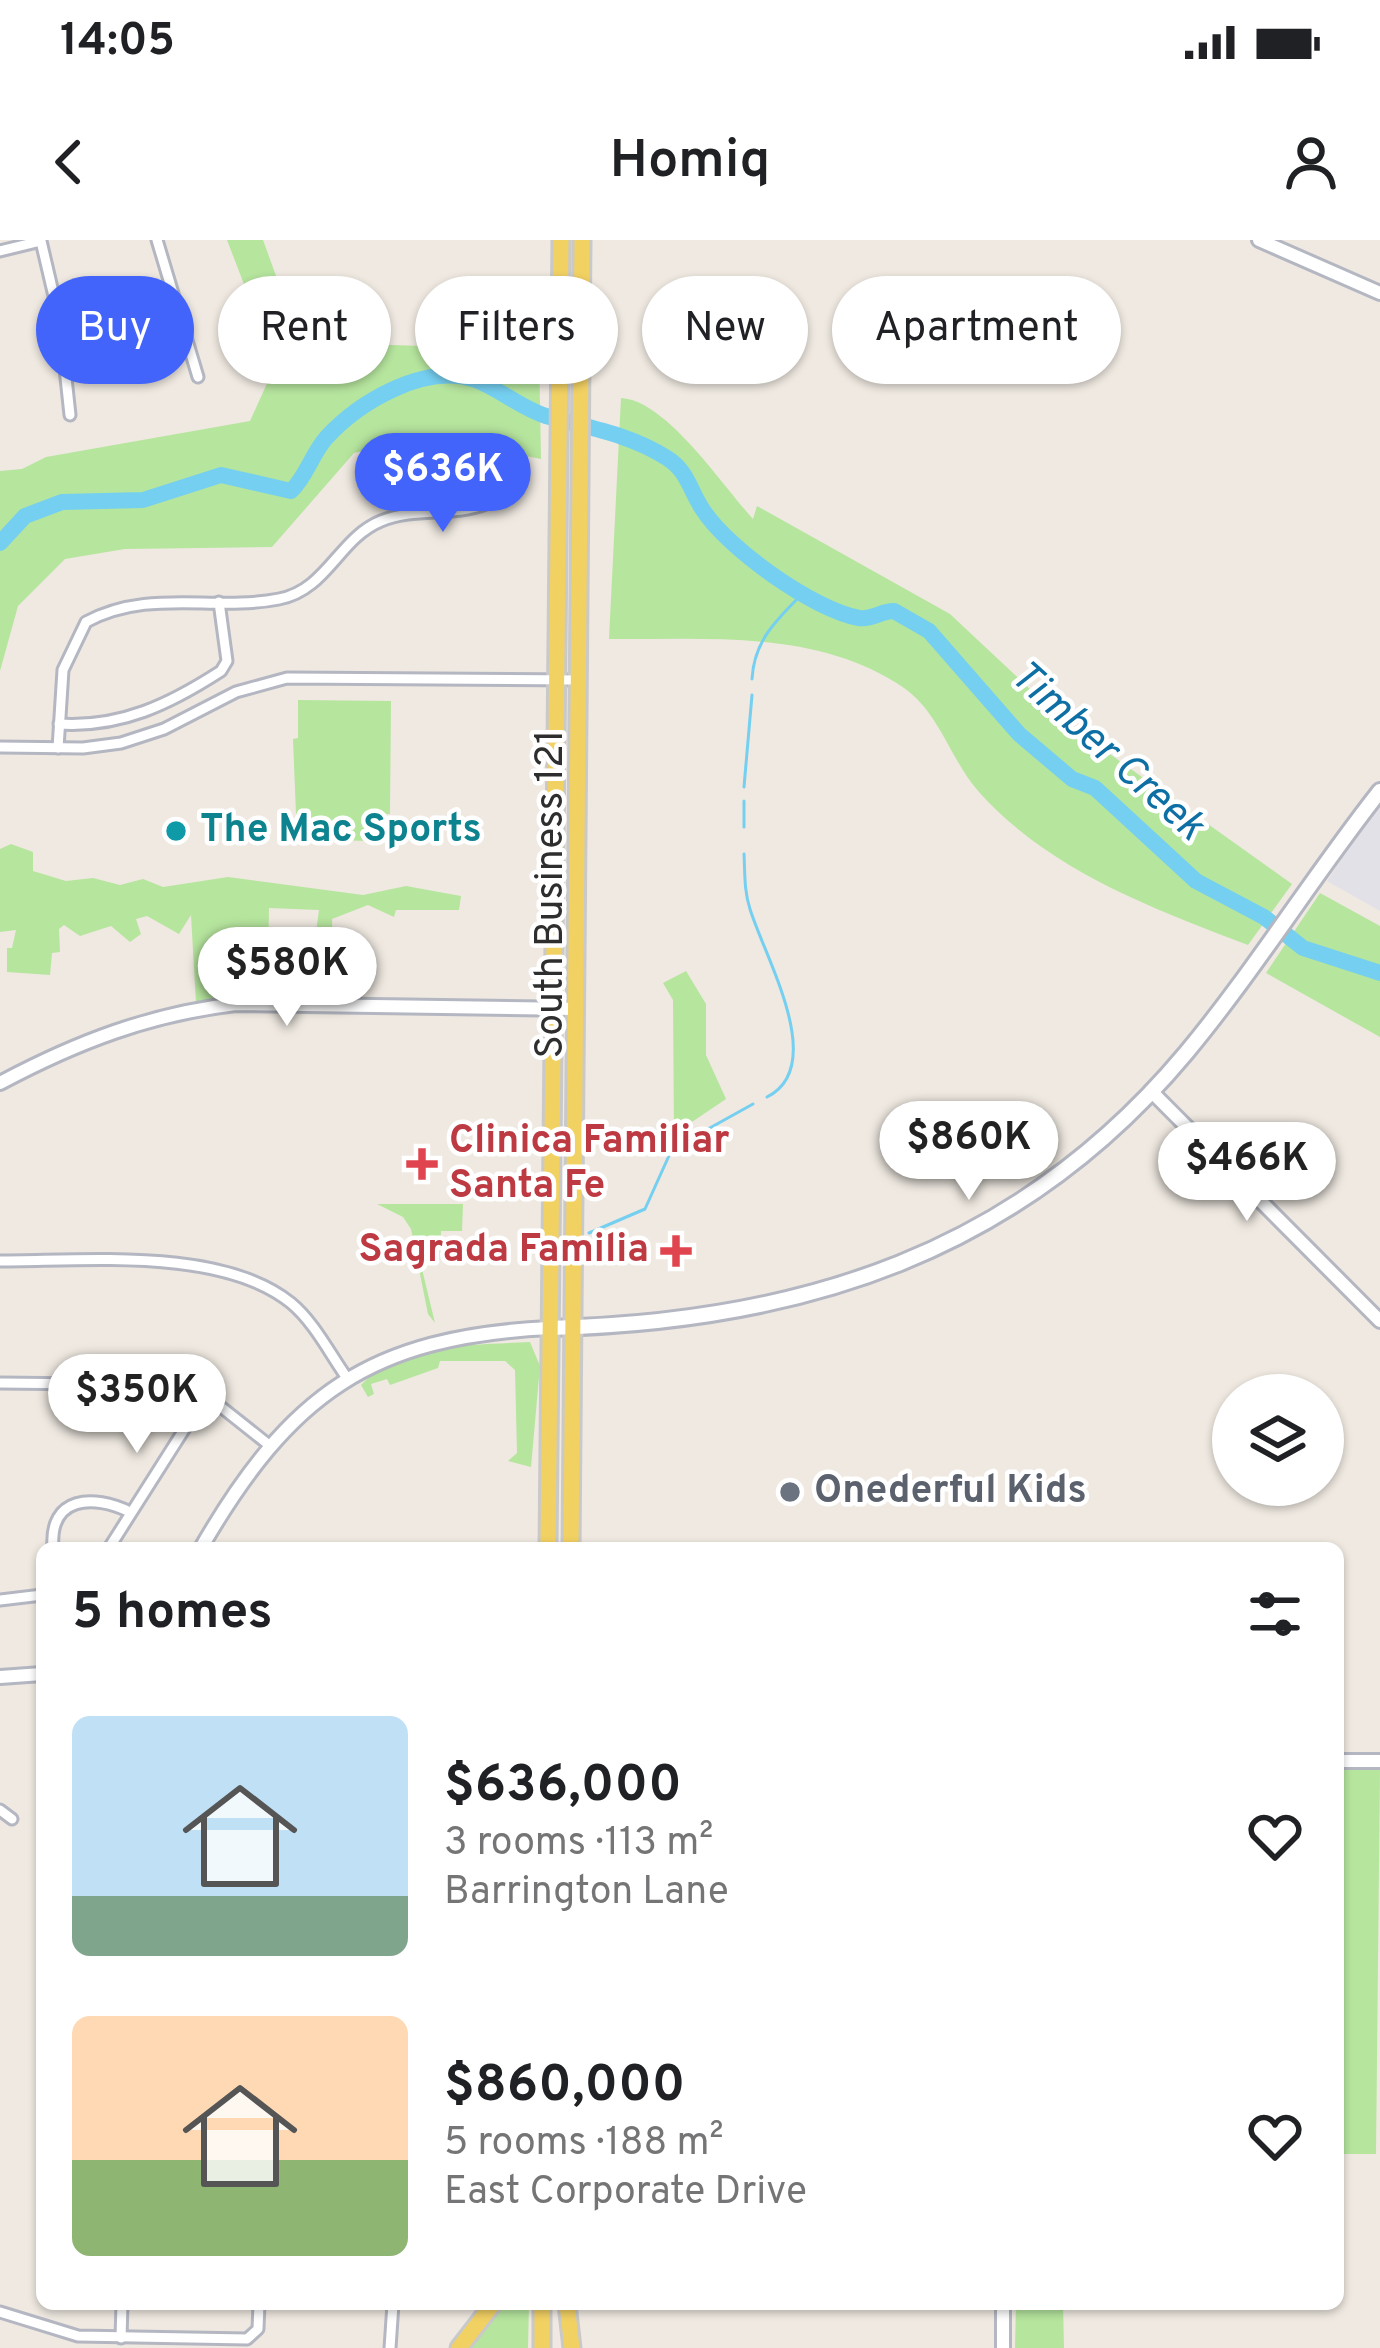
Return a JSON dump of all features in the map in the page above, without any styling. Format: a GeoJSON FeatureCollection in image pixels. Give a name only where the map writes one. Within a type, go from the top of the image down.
{"type":"FeatureCollection","features":[{"type":"Feature","properties":{"kind":"main road","name":"South Business 121"},"geometry":{"type":"LineString","coordinates":[[548,1542],[555,493],[562,432],[560,240]]}},
{"type":"Feature","properties":{"kind":"main road","name":"South Business 121"},"geometry":{"type":"LineString","coordinates":[[571,1542],[582,240]]}},
{"type":"Feature","properties":{"kind":"main road"},"geometry":{"type":"LineString","coordinates":[[549,1328],[738,1313],[891,1268],[1022,1201],[1062,1172],[1150,1090],[1258,956],[1380,790]]}},
{"type":"Feature","properties":{"kind":"main road"},"geometry":{"type":"LineString","coordinates":[[459,2348],[488,2310]]}},
{"type":"Feature","properties":{"kind":"main road"},"geometry":{"type":"LineString","coordinates":[[542,2310],[542,2348]]}},
{"type":"Feature","properties":{"kind":"main road"},"geometry":{"type":"LineString","coordinates":[[567,2310],[569,2348]]}},
{"type":"Feature","properties":{"kind":"street"},"geometry":{"type":"LineString","coordinates":[[157,240],[198,377]]}},
{"type":"Feature","properties":{"kind":"street"},"geometry":{"type":"LineString","coordinates":[[1258,240],[1380,293]]}},
{"type":"Feature","properties":{"kind":"street"},"geometry":{"type":"LineString","coordinates":[[0,250],[41,241],[59,322],[70,415]]}},
{"type":"Feature","properties":{"kind":"street"},"geometry":{"type":"LineString","coordinates":[[58,748],[63,670],[86,622],[142,602],[278,600],[306,590],[380,521],[476,511],[498,498]]}},
{"type":"Feature","properties":{"kind":"street"},"geometry":{"type":"LineString","coordinates":[[58,724],[124,720],[159,708],[221,671],[227,661],[219,602]]}},
{"type":"Feature","properties":{"kind":"street"},"geometry":{"type":"LineString","coordinates":[[0,747],[58,748],[143,737],[224,697],[287,678],[577,680]]}},
{"type":"Feature","properties":{"kind":"street"},"geometry":{"type":"LineString","coordinates":[[0,1083],[99,1035],[188,1010],[236,1004],[576,1009]]}},
{"type":"Feature","properties":{"kind":"street"},"geometry":{"type":"LineString","coordinates":[[1150,1090],[1380,1321]]}},
{"type":"Feature","properties":{"kind":"street"},"geometry":{"type":"LineString","coordinates":[[0,1261],[159,1264],[220,1269],[254,1279],[297,1308],[347,1378]]}},
{"type":"Feature","properties":{"kind":"street"},"geometry":{"type":"LineString","coordinates":[[204,1542],[269,1445],[347,1378],[391,1354],[434,1341],[549,1328]]}},
{"type":"Feature","properties":{"kind":"street"},"geometry":{"type":"LineString","coordinates":[[0,1383],[181,1384],[206,1396],[269,1445]]}},
{"type":"Feature","properties":{"kind":"street"},"geometry":{"type":"LineString","coordinates":[[112,1542],[206,1396]]}},
{"type":"Feature","properties":{"kind":"street"},"geometry":{"type":"LineString","coordinates":[[52,1542],[54,1524],[74,1502],[91,1498],[130,1512]]}},
{"type":"Feature","properties":{"kind":"street"},"geometry":{"type":"LineString","coordinates":[[0,1600],[36,1596]]}},
{"type":"Feature","properties":{"kind":"street"},"geometry":{"type":"LineString","coordinates":[[0,1677],[36,1674]]}},
{"type":"Feature","properties":{"kind":"street"},"geometry":{"type":"LineString","coordinates":[[1344,1761],[1380,1761]]}},
{"type":"Feature","properties":{"kind":"street"},"geometry":{"type":"LineString","coordinates":[[0,1810],[12,1819]]}},
{"type":"Feature","properties":{"kind":"street"},"geometry":{"type":"LineString","coordinates":[[121,2338],[122,2310]]}},
{"type":"Feature","properties":{"kind":"street"},"geometry":{"type":"LineString","coordinates":[[0,2312],[78,2336],[247,2338],[259,2329],[259,2310]]}},
{"type":"Feature","properties":{"kind":"street"},"geometry":{"type":"LineString","coordinates":[[390,2348],[393,2310]]}},
{"type":"Feature","properties":{"kind":"street"},"geometry":{"type":"LineString","coordinates":[[1003,2310],[1003,2348]]}},
{"type":"Feature","properties":{"kind":"shaded area"},"geometry":{"type":"Polygon","coordinates":[[[1380,802],[1380,911],[1327,881],[1380,802]]]}},
{"type":"Feature","properties":{"kind":"green space"},"geometry":{"type":"Polygon","coordinates":[[[227,240],[263,240],[276,276],[241,276],[227,240]]]}},
{"type":"Feature","properties":{"kind":"green space"},"geometry":{"type":"Polygon","coordinates":[[[391,345],[415,346],[415,384],[540,384],[541,459],[430,437],[354,453],[272,547],[125,549],[65,559],[18,606],[0,671],[0,471],[22,469],[46,457],[250,421],[267,384],[391,384],[391,345]]]}},
{"type":"Feature","properties":{"kind":"green space"},"geometry":{"type":"Polygon","coordinates":[[[621,398],[638,402],[674,428],[753,519],[757,506],[950,614],[1065,722],[1292,884],[1248,945],[1104,884],[1037,844],[979,792],[916,698],[871,669],[799,647],[761,642],[609,639],[621,398]]]}},
{"type":"Feature","properties":{"kind":"green space"},"geometry":{"type":"Polygon","coordinates":[[[298,700],[391,701],[390,814],[368,815],[368,841],[297,839],[293,739],[298,738],[298,700]]]}},
{"type":"Feature","properties":{"kind":"green space"},"geometry":{"type":"Polygon","coordinates":[[[11,844],[33,852],[33,871],[66,881],[93,878],[120,885],[143,879],[163,887],[228,877],[363,895],[406,886],[461,896],[459,910],[396,910],[394,917],[368,905],[332,919],[333,955],[324,967],[313,955],[319,910],[269,908],[268,962],[301,961],[301,968],[271,968],[268,999],[196,1003],[191,915],[179,934],[147,916],[136,919],[141,934],[130,942],[111,926],[80,936],[64,925],[59,929],[60,952],[52,953],[50,975],[7,972],[7,948],[12,948],[16,930],[0,932],[0,849],[11,844]]]}},
{"type":"Feature","properties":{"kind":"green space"},"geometry":{"type":"Polygon","coordinates":[[[1320,893],[1380,926],[1380,1037],[1266,973],[1320,893]]]}},
{"type":"Feature","properties":{"kind":"green space"},"geometry":{"type":"Polygon","coordinates":[[[686,971],[706,1004],[706,1055],[726,1099],[674,1134],[673,1000],[663,983],[686,971]]]}},
{"type":"Feature","properties":{"kind":"green space"},"geometry":{"type":"Polygon","coordinates":[[[377,1204],[463,1204],[462,1231],[441,1231],[440,1260],[421,1265],[435,1323],[428,1314],[411,1229],[403,1217],[377,1204]]]}},
{"type":"Feature","properties":{"kind":"green space"},"geometry":{"type":"Polygon","coordinates":[[[530,1342],[540,1366],[531,1467],[508,1461],[517,1453],[515,1370],[505,1361],[440,1361],[438,1368],[390,1385],[387,1379],[371,1384],[374,1394],[368,1397],[361,1385],[377,1371],[417,1353],[530,1342]]]}},
{"type":"Feature","properties":{"kind":"green space"},"geometry":{"type":"Polygon","coordinates":[[[1380,1768],[1376,2154],[1344,2154],[1344,1769],[1380,1768]]]}},
{"type":"Feature","properties":{"kind":"green space"},"geometry":{"type":"Polygon","coordinates":[[[494,2310],[529,2310],[528,2348],[468,2348],[494,2310]]]}},
{"type":"Feature","properties":{"kind":"green space"},"geometry":{"type":"Polygon","coordinates":[[[1016,2310],[1063,2310],[1064,2348],[1015,2348],[1016,2310]]]}},
{"type":"Feature","properties":{"kind":"waterway","name":"Timber Creek"},"geometry":{"type":"LineString","coordinates":[[0,543],[25,516],[62,502],[143,500],[221,475],[291,491],[326,438],[356,411],[413,382],[434,377],[473,379],[536,412],[624,437],[667,458],[684,475],[715,526],[796,591],[840,613],[864,618],[894,611],[929,631],[1019,734],[1072,779],[1095,788],[1196,881],[1264,917],[1303,948],[1380,973]]}},
{"type":"Feature","properties":{"kind":"waterway"},"geometry":{"type":"LineString","coordinates":[[752,679],[762,641],[804,592]]}},
{"type":"Feature","properties":{"kind":"waterway"},"geometry":{"type":"LineString","coordinates":[[744,787],[752,695]]}},
{"type":"Feature","properties":{"kind":"waterway"},"geometry":{"type":"LineString","coordinates":[[744,801],[744,827]]}},
{"type":"Feature","properties":{"kind":"waterway"},"geometry":{"type":"LineString","coordinates":[[744,854],[748,902],[793,1036],[785,1082],[767,1097]]}},
{"type":"Feature","properties":{"kind":"waterway"},"geometry":{"type":"LineString","coordinates":[[589,1233],[645,1209],[672,1149],[753,1104]]}},
{"type":"Feature","properties":{"kind":"place","name":"The Mac Sports"},"geometry":{"type":"Point","coordinates":[176,831]}},
{"type":"Feature","properties":{"kind":"place","name":"Clinica Familiar Santa Fe"},"geometry":{"type":"Point","coordinates":[422,1164]}},
{"type":"Feature","properties":{"kind":"place","name":"Sagrada Familia"},"geometry":{"type":"Point","coordinates":[676,1251]}},
{"type":"Feature","properties":{"kind":"place","name":"Onederful Kids"},"geometry":{"type":"Point","coordinates":[790,1492]}}]}
